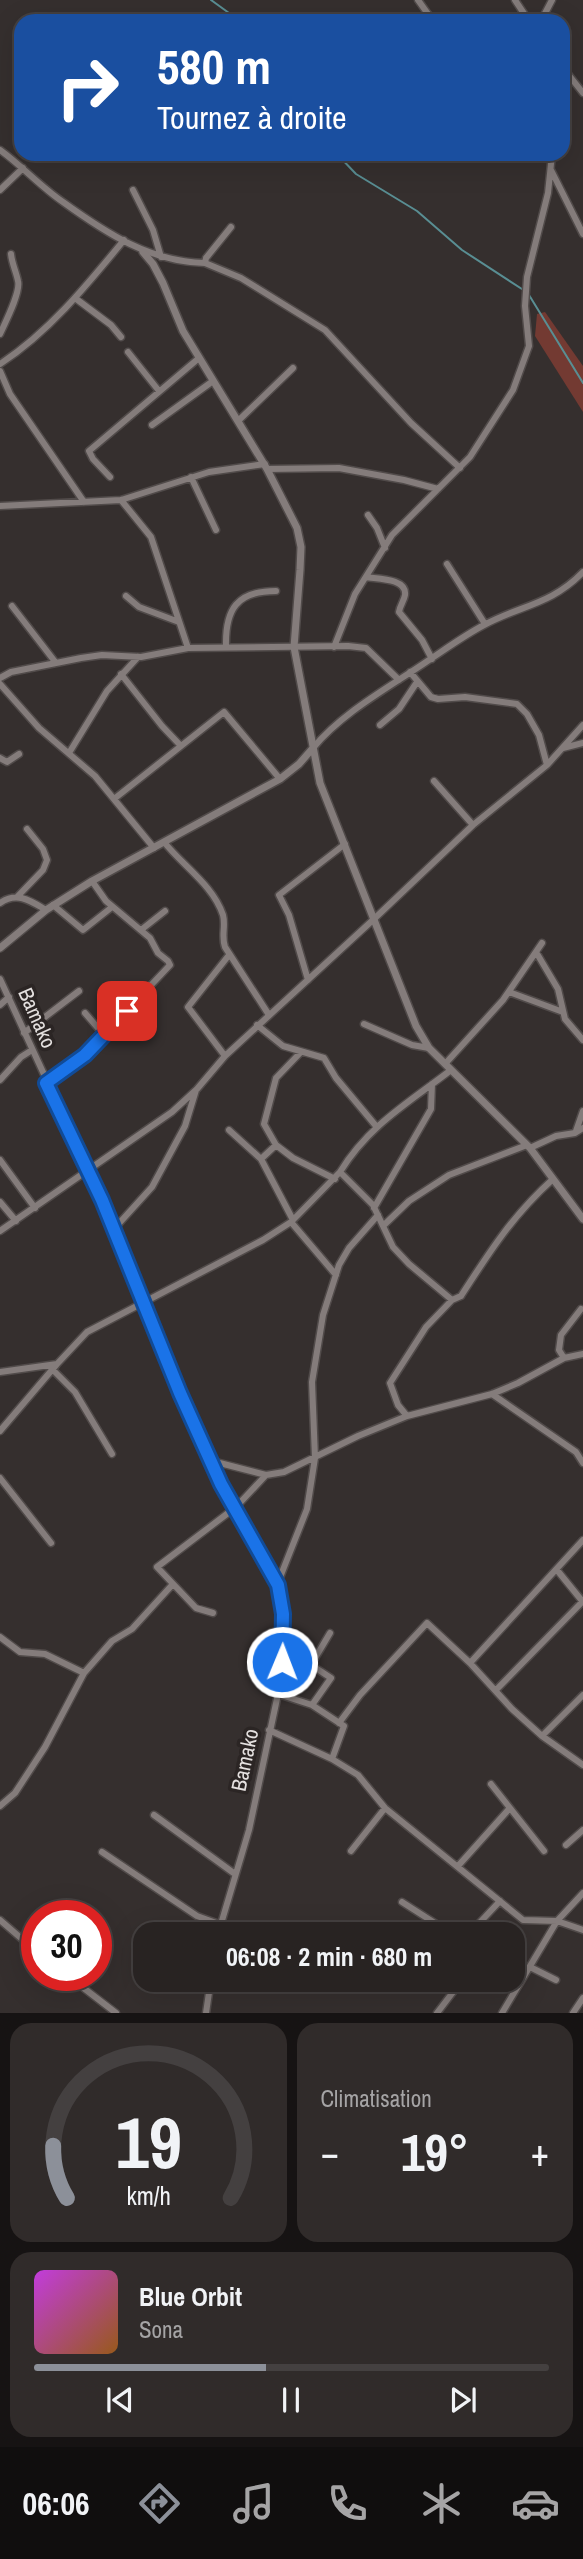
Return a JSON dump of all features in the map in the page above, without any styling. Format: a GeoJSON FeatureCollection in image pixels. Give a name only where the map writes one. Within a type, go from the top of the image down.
{"type":"FeatureCollection","features":[{"type":"Feature","properties":{"kind":"street"},"geometry":{"type":"LineString","coordinates":[[570,77],[583,93]]}},
{"type":"Feature","properties":{"kind":"street"},"geometry":{"type":"LineString","coordinates":[[15,161],[61,201],[143,252],[184,262],[205,263],[241,278],[326,330],[402,413],[460,468]]}},
{"type":"Feature","properties":{"kind":"street"},"geometry":{"type":"LineString","coordinates":[[334,647],[355,594],[393,535],[460,468],[513,390],[529,346],[525,306],[527,277],[548,194],[552,161]]}},
{"type":"Feature","properties":{"kind":"street"},"geometry":{"type":"LineString","coordinates":[[0,190],[23,167]]}},
{"type":"Feature","properties":{"kind":"street"},"geometry":{"type":"LineString","coordinates":[[551,170],[583,234]]}},
{"type":"Feature","properties":{"kind":"street"},"geometry":{"type":"LineString","coordinates":[[133,190],[153,230],[160,257]]}},
{"type":"Feature","properties":{"kind":"street"},"geometry":{"type":"LineString","coordinates":[[205,263],[231,227]]}},
{"type":"Feature","properties":{"kind":"street"},"geometry":{"type":"LineString","coordinates":[[0,364],[27,346],[75,298],[124,240]]}},
{"type":"Feature","properties":{"kind":"street"},"geometry":{"type":"LineString","coordinates":[[143,252],[153,264],[183,331],[266,466],[299,536],[300,570],[294,647],[320,783],[416,1026],[429,1048],[528,1146],[583,1219]]}},
{"type":"Feature","properties":{"kind":"street"},"geometry":{"type":"LineString","coordinates":[[0,334],[18,290],[11,254]]}},
{"type":"Feature","properties":{"kind":"street"},"geometry":{"type":"LineString","coordinates":[[75,298],[121,337]]}},
{"type":"Feature","properties":{"kind":"street"},"geometry":{"type":"LineString","coordinates":[[128,352],[159,391]]}},
{"type":"Feature","properties":{"kind":"street"},"geometry":{"type":"LineString","coordinates":[[110,477],[89,451],[199,358]]}},
{"type":"Feature","properties":{"kind":"street"},"geometry":{"type":"LineString","coordinates":[[238,421],[293,368]]}},
{"type":"Feature","properties":{"kind":"street"},"geometry":{"type":"LineString","coordinates":[[0,371],[10,394],[84,502]]}},
{"type":"Feature","properties":{"kind":"street"},"geometry":{"type":"LineString","coordinates":[[152,425],[213,381]]}},
{"type":"Feature","properties":{"kind":"street"},"geometry":{"type":"LineString","coordinates":[[0,506],[121,500],[227,468],[266,466],[339,468],[438,489]]}},
{"type":"Feature","properties":{"kind":"street"},"geometry":{"type":"LineString","coordinates":[[191,477],[216,530]]}},
{"type":"Feature","properties":{"kind":"street"},"geometry":{"type":"LineString","coordinates":[[121,500],[151,537],[188,648]]}},
{"type":"Feature","properties":{"kind":"street"},"geometry":{"type":"LineString","coordinates":[[368,515],[385,548]]}},
{"type":"Feature","properties":{"kind":"street"},"geometry":{"type":"LineString","coordinates":[[447,564],[485,624]]}},
{"type":"Feature","properties":{"kind":"street"},"geometry":{"type":"LineString","coordinates":[[0,948],[49,908],[92,881],[280,779],[299,764],[342,720],[410,672],[485,624],[545,601],[566,589],[583,572]]}},
{"type":"Feature","properties":{"kind":"street"},"geometry":{"type":"LineString","coordinates":[[366,577],[394,581],[404,589],[406,593],[399,612],[422,640],[432,659]]}},
{"type":"Feature","properties":{"kind":"street"},"geometry":{"type":"LineString","coordinates":[[226,647],[225,629],[238,601],[263,591],[276,591]]}},
{"type":"Feature","properties":{"kind":"street"},"geometry":{"type":"LineString","coordinates":[[126,596],[139,607],[179,622]]}},
{"type":"Feature","properties":{"kind":"street"},"geometry":{"type":"LineString","coordinates":[[12,607],[56,663]]}},
{"type":"Feature","properties":{"kind":"street"},"geometry":{"type":"LineString","coordinates":[[0,678],[11,672],[102,655],[138,657],[188,648],[334,647],[366,648],[399,680]]}},
{"type":"Feature","properties":{"kind":"street"},"geometry":{"type":"LineString","coordinates":[[69,752],[107,691],[138,657]]}},
{"type":"Feature","properties":{"kind":"street"},"geometry":{"type":"LineString","coordinates":[[410,672],[431,697],[465,697],[517,704],[527,714],[539,734],[547,765]]}},
{"type":"Feature","properties":{"kind":"street"},"geometry":{"type":"LineString","coordinates":[[121,674],[181,746]]}},
{"type":"Feature","properties":{"kind":"street"},"geometry":{"type":"LineString","coordinates":[[380,725],[399,709],[417,682]]}},
{"type":"Feature","properties":{"kind":"street"},"geometry":{"type":"LineString","coordinates":[[0,684],[39,728],[95,776],[154,848]]}},
{"type":"Feature","properties":{"kind":"street"},"geometry":{"type":"LineString","coordinates":[[114,799],[224,712],[280,779]]}},
{"type":"Feature","properties":{"kind":"street"},"geometry":{"type":"LineString","coordinates":[[0,1231],[172,1112],[225,1056],[473,824],[547,765],[583,725]]}},
{"type":"Feature","properties":{"kind":"street"},"geometry":{"type":"LineString","coordinates":[[561,748],[583,743]]}},
{"type":"Feature","properties":{"kind":"street"},"geometry":{"type":"LineString","coordinates":[[0,758],[7,762],[19,754]]}},
{"type":"Feature","properties":{"kind":"street"},"geometry":{"type":"LineString","coordinates":[[434,781],[473,824]]}},
{"type":"Feature","properties":{"kind":"street"},"geometry":{"type":"LineString","coordinates":[[17,897],[43,870],[47,860],[43,849],[27,829]]}},
{"type":"Feature","properties":{"kind":"street"},"geometry":{"type":"LineString","coordinates":[[164,842],[202,882],[220,909],[225,922],[222,940],[269,1015]]}},
{"type":"Feature","properties":{"kind":"street"},"geometry":{"type":"LineString","coordinates":[[308,980],[289,915],[279,895],[345,845]]}},
{"type":"Feature","properties":{"kind":"street"},"geometry":{"type":"LineString","coordinates":[[46,1083],[85,1055],[170,965],[141,930],[98,893],[92,881]]}},
{"type":"Feature","properties":{"kind":"street"},"geometry":{"type":"LineString","coordinates":[[0,903],[5,899],[17,897],[28,899],[49,908],[83,930],[112,907]]}},
{"type":"Feature","properties":{"kind":"street"},"geometry":{"type":"LineString","coordinates":[[141,930],[165,911]]}},
{"type":"Feature","properties":{"kind":"street"},"geometry":{"type":"LineString","coordinates":[[0,1431],[87,1332],[263,1240],[292,1221],[335,1179],[352,1152],[376,1126],[432,1084],[448,1067],[509,992],[541,943]]}},
{"type":"Feature","properties":{"kind":"street"},"geometry":{"type":"LineString","coordinates":[[536,952],[552,975],[563,1012],[573,1031],[583,1040]]}},
{"type":"Feature","properties":{"kind":"street"},"geometry":{"type":"LineString","coordinates":[[225,1056],[188,1007],[229,955]]}},
{"type":"Feature","properties":{"kind":"street","name":"Bamako"},"geometry":{"type":"LineString","coordinates":[[0,979],[102,1200],[180,1393],[221,1484],[278,1585],[283,1614],[278,1694],[249,1830],[220,1922]]}},
{"type":"Feature","properties":{"kind":"street"},"geometry":{"type":"LineString","coordinates":[[24,1033],[79,991]]}},
{"type":"Feature","properties":{"kind":"street"},"geometry":{"type":"LineString","coordinates":[[509,992],[563,1012]]}},
{"type":"Feature","properties":{"kind":"street"},"geometry":{"type":"LineString","coordinates":[[0,1005],[9,997]]}},
{"type":"Feature","properties":{"kind":"street"},"geometry":{"type":"LineString","coordinates":[[85,1013],[104,1035]]}},
{"type":"Feature","properties":{"kind":"street"},"geometry":{"type":"LineString","coordinates":[[364,1024],[412,1045],[429,1048]]}},
{"type":"Feature","properties":{"kind":"street"},"geometry":{"type":"LineString","coordinates":[[257,1026],[283,1046],[324,1058],[336,1078],[376,1126]]}},
{"type":"Feature","properties":{"kind":"street"},"geometry":{"type":"LineString","coordinates":[[0,1080],[21,1057],[32,1050]]}},
{"type":"Feature","properties":{"kind":"street"},"geometry":{"type":"LineString","coordinates":[[301,1052],[276,1078],[264,1124],[276,1145],[335,1179]]}},
{"type":"Feature","properties":{"kind":"street"},"geometry":{"type":"LineString","coordinates":[[278,1585],[307,1509],[315,1458],[312,1382],[323,1315],[336,1275],[349,1248],[376,1211],[432,1109],[432,1084]]}},
{"type":"Feature","properties":{"kind":"street"},"geometry":{"type":"LineString","coordinates":[[113,1230],[152,1187],[185,1126],[197,1088]]}},
{"type":"Feature","properties":{"kind":"street"},"geometry":{"type":"LineString","coordinates":[[575,1133],[583,1111]]}},
{"type":"Feature","properties":{"kind":"street"},"geometry":{"type":"LineString","coordinates":[[383,1226],[409,1201],[449,1175],[583,1128]]}},
{"type":"Feature","properties":{"kind":"street"},"geometry":{"type":"LineString","coordinates":[[229,1130],[261,1159],[292,1221],[336,1275]]}},
{"type":"Feature","properties":{"kind":"street"},"geometry":{"type":"LineString","coordinates":[[575,1133],[583,1138]]}},
{"type":"Feature","properties":{"kind":"street"},"geometry":{"type":"LineString","coordinates":[[261,1159],[276,1145]]}},
{"type":"Feature","properties":{"kind":"street"},"geometry":{"type":"LineString","coordinates":[[1,1163],[36,1208]]}},
{"type":"Feature","properties":{"kind":"street"},"geometry":{"type":"LineString","coordinates":[[340,1172],[376,1211],[393,1247],[452,1300]]}},
{"type":"Feature","properties":{"kind":"street"},"geometry":{"type":"LineString","coordinates":[[407,1416],[398,1405],[390,1383],[426,1327],[452,1300],[461,1296],[525,1204],[553,1179]]}},
{"type":"Feature","properties":{"kind":"street"},"geometry":{"type":"LineString","coordinates":[[0,1202],[16,1221]]}},
{"type":"Feature","properties":{"kind":"street"},"geometry":{"type":"LineString","coordinates":[[564,1358],[559,1350],[561,1335],[581,1309]]}},
{"type":"Feature","properties":{"kind":"street"},"geometry":{"type":"LineString","coordinates":[[212,1461],[265,1475],[284,1472],[358,1436],[407,1416],[492,1394],[564,1358],[583,1354]]}},
{"type":"Feature","properties":{"kind":"street"},"geometry":{"type":"LineString","coordinates":[[0,1372],[54,1367]]}},
{"type":"Feature","properties":{"kind":"street"},"geometry":{"type":"LineString","coordinates":[[54,1367],[75,1392],[112,1454]]}},
{"type":"Feature","properties":{"kind":"street"},"geometry":{"type":"LineString","coordinates":[[492,1394],[576,1452],[583,1463]]}},
{"type":"Feature","properties":{"kind":"street"},"geometry":{"type":"LineString","coordinates":[[214,1613],[196,1608],[157,1567],[236,1507],[265,1475]]}},
{"type":"Feature","properties":{"kind":"street"},"geometry":{"type":"LineString","coordinates":[[0,1478],[51,1543]]}},
{"type":"Feature","properties":{"kind":"street"},"geometry":{"type":"LineString","coordinates":[[470,1663],[583,1540]]}},
{"type":"Feature","properties":{"kind":"street"},"geometry":{"type":"LineString","coordinates":[[496,1690],[583,1601],[557,1570]]}},
{"type":"Feature","properties":{"kind":"street"},"geometry":{"type":"LineString","coordinates":[[0,1806],[15,1793],[45,1747],[84,1673],[112,1641],[132,1629],[173,1584]]}},
{"type":"Feature","properties":{"kind":"street"},"geometry":{"type":"LineString","coordinates":[[339,1723],[360,1695],[427,1623],[470,1663],[512,1709],[583,1765]]}},
{"type":"Feature","properties":{"kind":"street"},"geometry":{"type":"LineString","coordinates":[[311,1665],[330,1633]]}},
{"type":"Feature","properties":{"kind":"street"},"geometry":{"type":"LineString","coordinates":[[0,1637],[20,1652],[45,1654],[84,1673]]}},
{"type":"Feature","properties":{"kind":"street"},"geometry":{"type":"LineString","coordinates":[[282,1647],[331,1678],[312,1705]]}},
{"type":"Feature","properties":{"kind":"street"},"geometry":{"type":"LineString","coordinates":[[278,1694],[312,1705],[344,1726],[332,1759]]}},
{"type":"Feature","properties":{"kind":"street"},"geometry":{"type":"LineString","coordinates":[[542,1735],[583,1695]]}},
{"type":"Feature","properties":{"kind":"street"},"geometry":{"type":"LineString","coordinates":[[269,1730],[332,1759],[358,1775],[385,1808],[523,1920],[557,1921],[583,1930]]}},
{"type":"Feature","properties":{"kind":"street"},"geometry":{"type":"LineString","coordinates":[[491,1784],[544,1851]]}},
{"type":"Feature","properties":{"kind":"street"},"geometry":{"type":"LineString","coordinates":[[351,1851],[385,1808]]}},
{"type":"Feature","properties":{"kind":"street"},"geometry":{"type":"LineString","coordinates":[[458,1866],[509,1809]]}},
{"type":"Feature","properties":{"kind":"street"},"geometry":{"type":"LineString","coordinates":[[154,1815],[235,1874]]}},
{"type":"Feature","properties":{"kind":"street"},"geometry":{"type":"LineString","coordinates":[[566,1845],[583,1830]]}},
{"type":"Feature","properties":{"kind":"street"},"geometry":{"type":"LineString","coordinates":[[102,1852],[197,1916],[214,1922]]}},
{"type":"Feature","properties":{"kind":"street"},"geometry":{"type":"LineString","coordinates":[[502,2013],[557,1921],[583,1893]]}},
{"type":"Feature","properties":{"kind":"street"},"geometry":{"type":"LineString","coordinates":[[480,1922],[500,1901]]}},
{"type":"Feature","properties":{"kind":"street"},"geometry":{"type":"LineString","coordinates":[[402,1902],[433,1922]]}},
{"type":"Feature","properties":{"kind":"street"},"geometry":{"type":"LineString","coordinates":[[0,1920],[21,1938]]}},
{"type":"Feature","properties":{"kind":"street"},"geometry":{"type":"LineString","coordinates":[[530,1967],[556,1980]]}},
{"type":"Feature","properties":{"kind":"street"},"geometry":{"type":"LineString","coordinates":[[87,1991],[116,2013]]}},
{"type":"Feature","properties":{"kind":"street"},"geometry":{"type":"LineString","coordinates":[[206,2013],[209,1992]]}},
{"type":"Feature","properties":{"kind":"street"},"geometry":{"type":"LineString","coordinates":[[438,2013],[453,1992]]}},
{"type":"Feature","properties":{"kind":"street"},"geometry":{"type":"LineString","coordinates":[[573,2013],[583,1998]]}},
{"type":"Feature","properties":{"kind":"shaded area"},"geometry":{"type":"Polygon","coordinates":[[[545,312],[583,366],[583,412],[535,336],[537,314],[545,312]]]}},
{"type":"Feature","properties":{"kind":"waterway"},"geometry":{"type":"LineString","coordinates":[[211,0],[230,14]]}},
{"type":"Feature","properties":{"kind":"waterway"},"geometry":{"type":"LineString","coordinates":[[344,161],[356,174],[417,211],[462,250],[525,291]]}},
{"type":"Feature","properties":{"kind":"waterway"},"geometry":{"type":"LineString","coordinates":[[529,295],[583,383]]}},
{"type":"Feature","properties":{"kind":"route"},"geometry":{"type":"LineString","coordinates":[[127,1011],[85,1055],[46,1083],[102,1200],[180,1393],[221,1484],[278,1585],[283,1614],[282,1662]]}}]}
